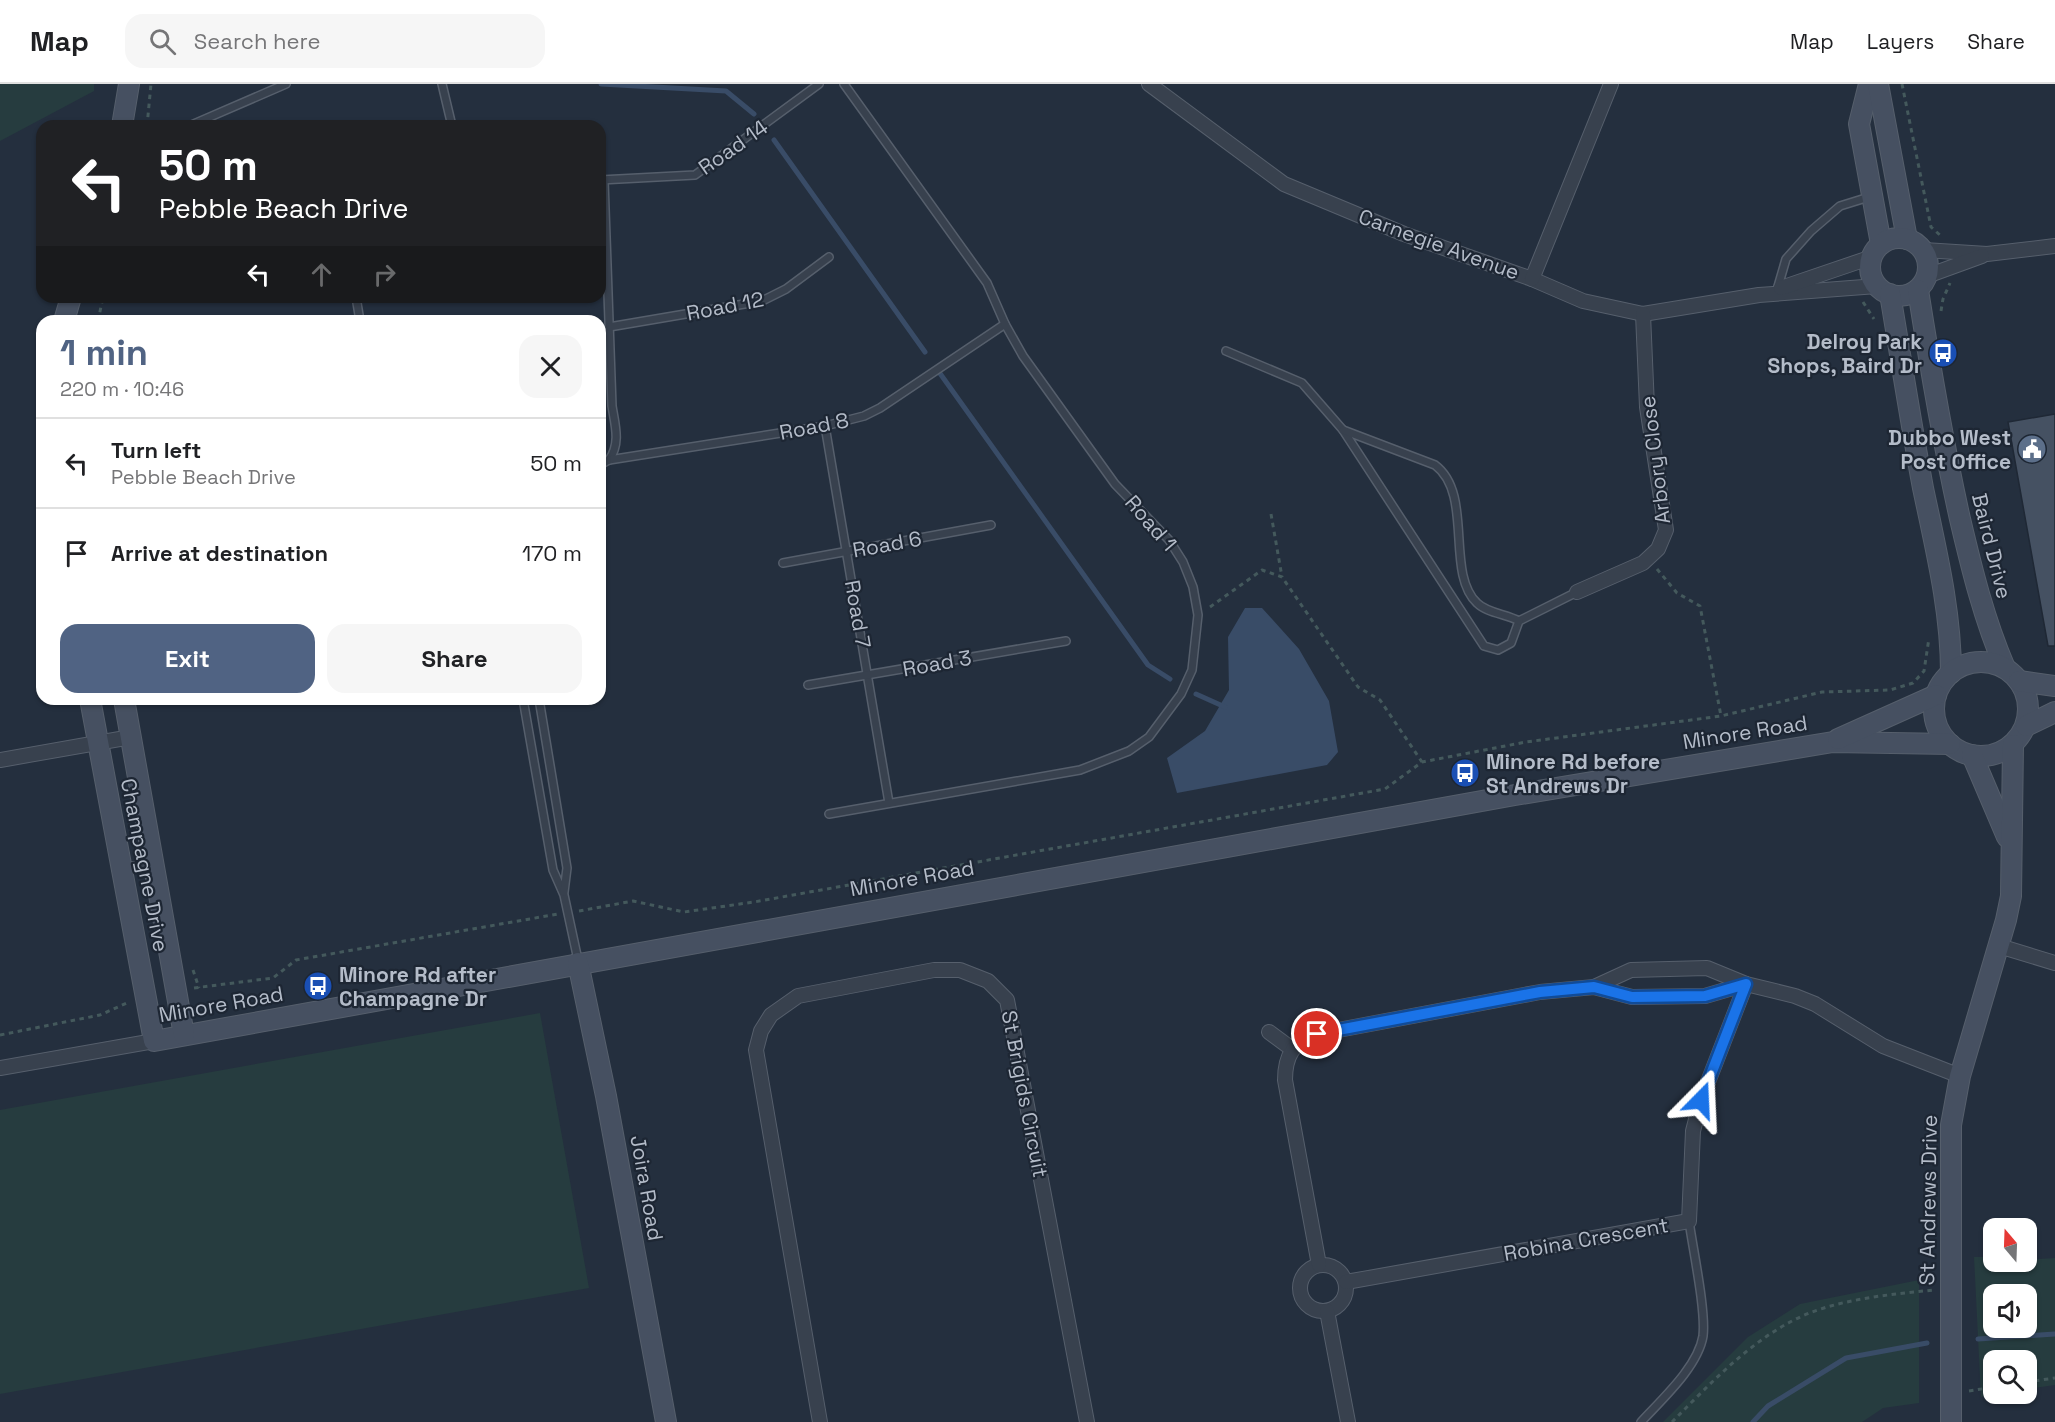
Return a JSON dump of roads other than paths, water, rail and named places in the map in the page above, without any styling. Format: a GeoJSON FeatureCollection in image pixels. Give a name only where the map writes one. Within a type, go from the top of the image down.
{"type":"FeatureCollection","features":[{"type":"Feature","properties":{"kind":"street"},"geometry":{"type":"LineString","coordinates":[[123,120],[129,84]]}},
{"type":"Feature","properties":{"kind":"street","name":"Carnegie Avenue"},"geometry":{"type":"LineString","coordinates":[[1149,84],[1284,184],[1404,234],[1532,279],[1583,301],[1643,314],[1759,296],[1884,290]]}},
{"type":"Feature","properties":{"kind":"street"},"geometry":{"type":"LineString","coordinates":[[1532,279],[1611,84]]}},
{"type":"Feature","properties":{"kind":"street"},"geometry":{"type":"LineString","coordinates":[[1869,84],[1859,124],[1872,196],[1876,251],[1870,267],[1884,290],[1946,597],[1951,634],[1951,673]]}},
{"type":"Feature","properties":{"kind":"street"},"geometry":{"type":"LineString","coordinates":[[1878,84],[1907,239]]}},
{"type":"Feature","properties":{"kind":"street"},"geometry":{"type":"LineString","coordinates":[[1876,251],[1894,238],[1907,239],[1924,250],[1960,258],[2055,246]]}},
{"type":"Feature","properties":{"kind":"street"},"geometry":{"type":"LineString","coordinates":[[1922,283],[1928,259],[1924,250]]}},
{"type":"Feature","properties":{"kind":"street","name":"Carnegie Avenue"},"geometry":{"type":"LineString","coordinates":[[1759,296],[1876,251]]}},
{"type":"Feature","properties":{"kind":"street"},"geometry":{"type":"LineString","coordinates":[[1884,290],[1909,294],[1960,258]]}},
{"type":"Feature","properties":{"kind":"street","name":"Baird Drive"},"geometry":{"type":"LineString","coordinates":[[1922,283],[1952,482],[1977,594],[1989,632],[2012,674]]}},
{"type":"Feature","properties":{"kind":"street","name":"Arbory Close"},"geometry":{"type":"LineString","coordinates":[[1577,592],[1648,558],[1658,549],[1666,530],[1647,407],[1643,314]]}},
{"type":"Feature","properties":{"kind":"street"},"geometry":{"type":"LineString","coordinates":[[2012,674],[2027,695],[2029,710],[2026,726],[2013,745],[1986,756],[1972,755],[1950,744],[1935,722],[1936,695],[1951,673],[1963,666],[1977,662],[1991,663],[2012,674],[2055,686]]}},
{"type":"Feature","properties":{"kind":"street","name":"Minore Road"},"geometry":{"type":"LineString","coordinates":[[1833,742],[1936,695]]}},
{"type":"Feature","properties":{"kind":"street","name":"Champagne Drive"},"geometry":{"type":"LineString","coordinates":[[91,705],[154,1041]]}},
{"type":"Feature","properties":{"kind":"street","name":"Champagne Drive"},"geometry":{"type":"LineString","coordinates":[[125,705],[184,1035]]}},
{"type":"Feature","properties":{"kind":"street"},"geometry":{"type":"LineString","coordinates":[[2026,726],[2055,712]]}},
{"type":"Feature","properties":{"kind":"street"},"geometry":{"type":"LineString","coordinates":[[0,760],[131,737]]}},
{"type":"Feature","properties":{"kind":"street","name":"Minore Road"},"geometry":{"type":"LineString","coordinates":[[0,1068],[1515,795],[1833,742],[1950,744]]}},
{"type":"Feature","properties":{"kind":"street","name":"St Andrews Drive"},"geometry":{"type":"LineString","coordinates":[[1951,1422],[1951,1125],[1960,1076],[1999,946],[2011,896],[2013,745]]}},
{"type":"Feature","properties":{"kind":"street","name":"St Andrews Drive"},"geometry":{"type":"LineString","coordinates":[[1972,755],[2010,842]]}},
{"type":"Feature","properties":{"kind":"street"},"geometry":{"type":"LineString","coordinates":[[1999,946],[2055,963]]}},
{"type":"Feature","properties":{"kind":"street","name":"Joira Road"},"geometry":{"type":"LineString","coordinates":[[579,963],[666,1422]]}},
{"type":"Feature","properties":{"kind":"street"},"geometry":{"type":"LineString","coordinates":[[1319,1265],[1285,1080],[1287,1058],[1292,1049],[1307,1037],[1501,998],[1594,987],[1631,970],[1707,968],[1746,984],[1795,996],[1815,1004],[1883,1046],[1960,1076]]}},
{"type":"Feature","properties":{"kind":"street","name":"St Brigids Circuit"},"geometry":{"type":"LineString","coordinates":[[820,1422],[756,1050],[760,1031],[771,1015],[798,996],[934,970],[960,970],[988,981],[1007,1000],[1088,1422]]}},
{"type":"Feature","properties":{"kind":"street"},"geometry":{"type":"LineString","coordinates":[[1594,987],[1632,997],[1705,996],[1746,984]]}},
{"type":"Feature","properties":{"kind":"street","name":"Robina Crescent"},"geometry":{"type":"LineString","coordinates":[[1346,1282],[1689,1221],[1693,1131],[1698,1110],[1746,984]]}},
{"type":"Feature","properties":{"kind":"street"},"geometry":{"type":"LineString","coordinates":[[1269,1032],[1292,1049]]}},
{"type":"Feature","properties":{"kind":"street"},"geometry":{"type":"LineString","coordinates":[[1319,1265],[1333,1266],[1346,1282],[1343,1301],[1327,1311],[1312,1309],[1302,1299],[1300,1292],[1302,1277],[1312,1267],[1319,1265]]}},
{"type":"Feature","properties":{"kind":"street"},"geometry":{"type":"LineString","coordinates":[[1327,1311],[1348,1422]]}},
{"type":"Feature","properties":{"kind":"lane"},"geometry":{"type":"LineString","coordinates":[[203,120],[286,84]]}},
{"type":"Feature","properties":{"kind":"lane"},"geometry":{"type":"LineString","coordinates":[[442,84],[451,120]]}},
{"type":"Feature","properties":{"kind":"lane","name":"Road 14"},"geometry":{"type":"LineString","coordinates":[[606,180],[694,175],[819,84]]}},
{"type":"Feature","properties":{"kind":"lane","name":"Road 1"},"geometry":{"type":"LineString","coordinates":[[828,814],[1080,770],[1129,751],[1149,736],[1181,694],[1192,670],[1198,615],[1192,587],[1183,562],[1169,540],[1115,484],[1023,356],[1005,324],[987,283],[844,84]]}},
{"type":"Feature","properties":{"kind":"lane"},"geometry":{"type":"LineString","coordinates":[[1776,290],[1786,259],[1811,231],[1840,206],[1872,196]]}},
{"type":"Feature","properties":{"kind":"lane","name":"Road 12"},"geometry":{"type":"LineString","coordinates":[[609,327],[762,301],[786,289],[829,257]]}},
{"type":"Feature","properties":{"kind":"lane"},"geometry":{"type":"LineString","coordinates":[[606,264],[612,406],[617,438],[616,446],[609,459]]}},
{"type":"Feature","properties":{"kind":"lane","name":"Road 8"},"geometry":{"type":"LineString","coordinates":[[606,461],[825,426],[864,416],[880,408],[1005,324]]}},
{"type":"Feature","properties":{"kind":"lane"},"geometry":{"type":"LineString","coordinates":[[1226,351],[1302,383],[1343,430],[1484,646],[1498,650],[1511,643],[1519,621],[1577,592]]}},
{"type":"Feature","properties":{"kind":"lane","name":"Road 7"},"geometry":{"type":"LineString","coordinates":[[825,426],[889,803]]}},
{"type":"Feature","properties":{"kind":"lane"},"geometry":{"type":"LineString","coordinates":[[1343,430],[1436,465],[1445,473],[1455,505],[1463,581],[1476,603],[1519,621]]}},
{"type":"Feature","properties":{"kind":"lane","name":"Road 6"},"geometry":{"type":"LineString","coordinates":[[783,563],[991,525]]}},
{"type":"Feature","properties":{"kind":"lane","name":"Road 3"},"geometry":{"type":"LineString","coordinates":[[808,685],[1066,641]]}},
{"type":"Feature","properties":{"kind":"lane"},"geometry":{"type":"LineString","coordinates":[[524,705],[553,870],[564,895],[579,963]]}},
{"type":"Feature","properties":{"kind":"lane"},"geometry":{"type":"LineString","coordinates":[[539,705],[567,868],[564,895]]}},
{"type":"Feature","properties":{"kind":"lane"},"geometry":{"type":"LineString","coordinates":[[545,826],[560,824]]}},
{"type":"Feature","properties":{"kind":"lane"},"geometry":{"type":"LineString","coordinates":[[121,868],[153,862]]}},
{"type":"Feature","properties":{"kind":"lane"},"geometry":{"type":"LineString","coordinates":[[1641,1422],[1674,1387],[1692,1362],[1702,1337],[1689,1221]]}},
{"type":"Feature","properties":{"kind":"water"},"geometry":{"type":"Polygon","coordinates":[[[1245,608],[1262,608],[1299,649],[1329,701],[1338,752],[1327,765],[1177,793],[1167,758],[1205,731],[1229,690],[1228,637],[1245,608]]]}},
{"type":"Feature","properties":{"kind":"waterway"},"geometry":{"type":"LineString","coordinates":[[601,84],[726,91],[754,114]]}},
{"type":"Feature","properties":{"kind":"waterway"},"geometry":{"type":"LineString","coordinates":[[774,140],[925,352]]}},
{"type":"Feature","properties":{"kind":"waterway"},"geometry":{"type":"LineString","coordinates":[[939,372],[1148,665],[1170,679]]}},
{"type":"Feature","properties":{"kind":"waterway"},"geometry":{"type":"LineString","coordinates":[[1196,694],[1225,707]]}},
{"type":"Feature","properties":{"kind":"waterway"},"geometry":{"type":"LineString","coordinates":[[1978,1339],[2055,1334]]}},
{"type":"Feature","properties":{"kind":"waterway"},"geometry":{"type":"LineString","coordinates":[[1753,1422],[1768,1406],[1846,1358],[1927,1343]]}},
{"type":"Feature","properties":{"kind":"place","name":"Delroy Park Shops, Baird Dr"},"geometry":{"type":"Point","coordinates":[1943,353]}},
{"type":"Feature","properties":{"kind":"place","name":"Dubbo West Post Office"},"geometry":{"type":"Point","coordinates":[2032,449]}},
{"type":"Feature","properties":{"kind":"place","name":"Minore Rd before St Andrews Dr"},"geometry":{"type":"Point","coordinates":[1465,773]}},
{"type":"Feature","properties":{"kind":"place","name":"Minore Rd after Champagne Dr"},"geometry":{"type":"Point","coordinates":[318,986]}}]}
